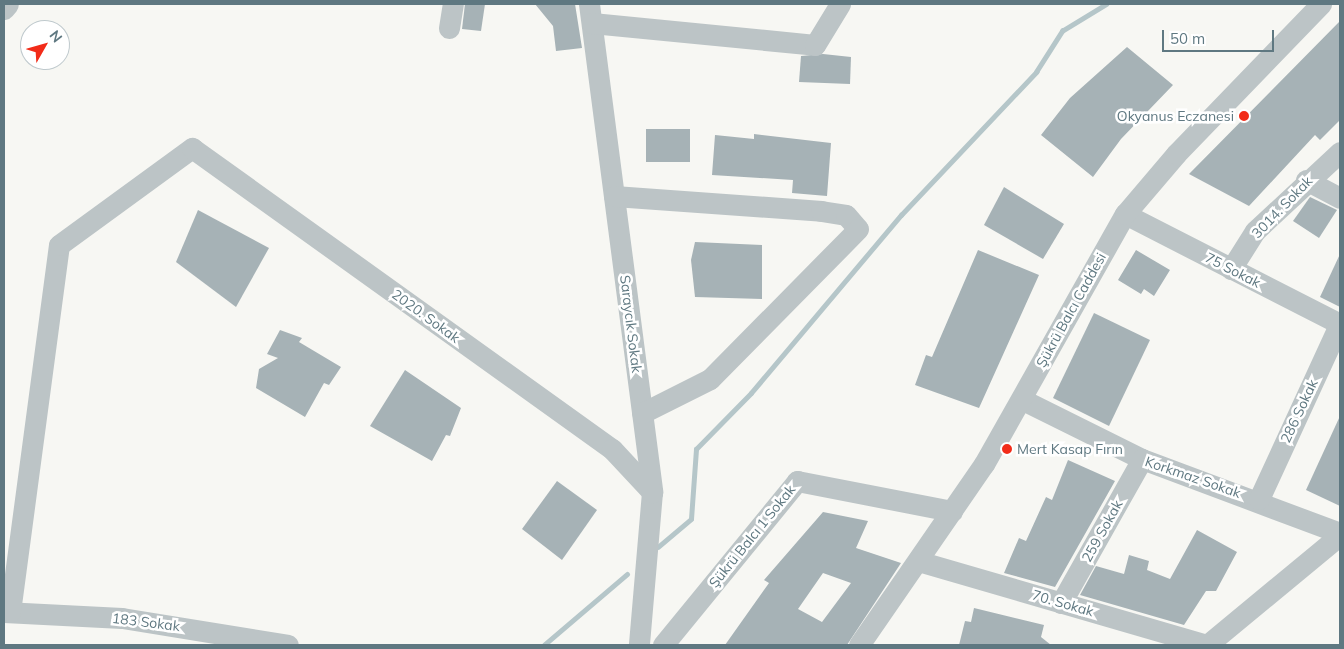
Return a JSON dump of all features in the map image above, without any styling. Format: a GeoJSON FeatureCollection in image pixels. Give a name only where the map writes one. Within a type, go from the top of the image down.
{"type":"FeatureCollection","features":[{"type":"Feature","properties":{"kind":"street"},"geometry":{"type":"LineString","coordinates":[[4,9],[8,4]]}},
{"type":"Feature","properties":{"kind":"street"},"geometry":{"type":"LineString","coordinates":[[449,28],[453,4]]}},
{"type":"Feature","properties":{"kind":"street"},"geometry":{"type":"LineString","coordinates":[[591,13],[815,45],[840,4]]}},
{"type":"Feature","properties":{"kind":"street","name":"Şükrü Balcı Caddesi"},"geometry":{"type":"LineString","coordinates":[[859,645],[952,511],[1023,400],[1069,309],[1125,214],[1176,154],[1321,4]]}},
{"type":"Feature","properties":{"kind":"street","name":"Saraycık Sokak"},"geometry":{"type":"LineString","coordinates":[[591,13],[652,492],[639,645]]}},
{"type":"Feature","properties":{"kind":"street","name":"2020. Sokak"},"geometry":{"type":"LineString","coordinates":[[7,612],[59,245],[192,148],[612,449],[652,492]]}},
{"type":"Feature","properties":{"kind":"street","name":"3014. Sokak"},"geometry":{"type":"LineString","coordinates":[[1231,269],[1256,231],[1306,180],[1340,152]]}},
{"type":"Feature","properties":{"kind":"street"},"geometry":{"type":"LineString","coordinates":[[1306,180],[1340,198]]}},
{"type":"Feature","properties":{"kind":"street"},"geometry":{"type":"LineString","coordinates":[[614,196],[821,211],[846,215],[858,229],[710,379],[642,413]]}},
{"type":"Feature","properties":{"kind":"street","name":"75 Sokak"},"geometry":{"type":"LineString","coordinates":[[1125,214],[1340,324]]}},
{"type":"Feature","properties":{"kind":"street","name":"286 Sokak"},"geometry":{"type":"LineString","coordinates":[[1258,499],[1340,324]]}},
{"type":"Feature","properties":{"kind":"street","name":"Korkmaz Sokak"},"geometry":{"type":"LineString","coordinates":[[1023,400],[1142,459],[1258,499],[1340,534]]}},
{"type":"Feature","properties":{"kind":"street","name":"259 Sokak"},"geometry":{"type":"LineString","coordinates":[[1061,603],[1142,459]]}},
{"type":"Feature","properties":{"kind":"street","name":"Şükrü Balcı 1 Sokak"},"geometry":{"type":"LineString","coordinates":[[663,645],[797,481],[952,511]]}},
{"type":"Feature","properties":{"kind":"street"},"geometry":{"type":"LineString","coordinates":[[1207,645],[1340,534]]}},
{"type":"Feature","properties":{"kind":"street","name":"70. Sokak"},"geometry":{"type":"LineString","coordinates":[[918,561],[1207,645]]}},
{"type":"Feature","properties":{"kind":"street","name":"183 Sokak"},"geometry":{"type":"LineString","coordinates":[[7,612],[122,618],[288,645]]}},
{"type":"Feature","properties":{"kind":"building"},"geometry":{"type":"Polygon","coordinates":[[[465,4],[485,4],[481,31],[462,29],[465,4]]]}},
{"type":"Feature","properties":{"kind":"building"},"geometry":{"type":"Polygon","coordinates":[[[535,4],[575,4],[582,48],[556,51],[553,26],[535,4]]]}},
{"type":"Feature","properties":{"kind":"building"},"geometry":{"type":"Polygon","coordinates":[[[1340,21],[1340,120],[1320,140],[1315,135],[1249,206],[1189,174],[1340,21]]]}},
{"type":"Feature","properties":{"kind":"building"},"geometry":{"type":"Polygon","coordinates":[[[1127,47],[1173,85],[1121,139],[1093,177],[1041,135],[1070,98],[1127,47]]]}},
{"type":"Feature","properties":{"kind":"building"},"geometry":{"type":"Polygon","coordinates":[[[823,54],[851,57],[850,84],[799,82],[801,56],[823,54]]]}},
{"type":"Feature","properties":{"kind":"building"},"geometry":{"type":"Polygon","coordinates":[[[646,129],[690,129],[690,162],[646,162],[646,129]]]}},
{"type":"Feature","properties":{"kind":"building"},"geometry":{"type":"Polygon","coordinates":[[[754,134],[831,143],[827,196],[792,193],[793,180],[712,175],[715,135],[754,139],[754,134]]]}},
{"type":"Feature","properties":{"kind":"building"},"geometry":{"type":"Polygon","coordinates":[[[1004,187],[1064,224],[1043,259],[984,225],[1004,187]]]}},
{"type":"Feature","properties":{"kind":"building"},"geometry":{"type":"Polygon","coordinates":[[[1310,197],[1337,210],[1319,238],[1293,221],[1310,197]]]}},
{"type":"Feature","properties":{"kind":"building"},"geometry":{"type":"Polygon","coordinates":[[[198,210],[269,248],[236,307],[176,262],[198,210]]]}},
{"type":"Feature","properties":{"kind":"building"},"geometry":{"type":"Polygon","coordinates":[[[695,242],[762,245],[762,299],[695,297],[691,260],[695,242]]]}},
{"type":"Feature","properties":{"kind":"building"},"geometry":{"type":"Polygon","coordinates":[[[978,250],[1039,275],[979,408],[915,385],[926,355],[932,357],[978,250]]]}},
{"type":"Feature","properties":{"kind":"building"},"geometry":{"type":"Polygon","coordinates":[[[1136,250],[1170,270],[1154,296],[1144,289],[1141,294],[1118,280],[1136,250]]]}},
{"type":"Feature","properties":{"kind":"building"},"geometry":{"type":"Polygon","coordinates":[[[1340,254],[1340,307],[1320,297],[1340,254]]]}},
{"type":"Feature","properties":{"kind":"building"},"geometry":{"type":"Polygon","coordinates":[[[1094,313],[1150,340],[1109,426],[1053,398],[1094,313]]]}},
{"type":"Feature","properties":{"kind":"building"},"geometry":{"type":"Polygon","coordinates":[[[280,330],[302,338],[299,342],[341,367],[329,385],[324,383],[305,417],[256,388],[259,369],[278,358],[267,354],[280,330]]]}},
{"type":"Feature","properties":{"kind":"building"},"geometry":{"type":"Polygon","coordinates":[[[405,370],[461,408],[450,436],[446,435],[432,461],[370,426],[405,370]]]}},
{"type":"Feature","properties":{"kind":"building"},"geometry":{"type":"Polygon","coordinates":[[[1340,416],[1340,506],[1306,490],[1340,416]]]}},
{"type":"Feature","properties":{"kind":"building"},"geometry":{"type":"Polygon","coordinates":[[[1068,460],[1115,481],[1055,587],[1004,573],[1019,538],[1026,541],[1046,497],[1052,500],[1068,460]]]}},
{"type":"Feature","properties":{"kind":"building"},"geometry":{"type":"Polygon","coordinates":[[[557,481],[597,510],[562,560],[522,529],[557,481]]]}},
{"type":"Feature","properties":{"kind":"building"},"geometry":{"type":"Polygon","coordinates":[[[823,512],[868,521],[856,548],[901,563],[847,645],[725,645],[769,583],[764,580],[823,512]],[[823,573],[798,609],[822,622],[851,583],[823,573]]]}},
{"type":"Feature","properties":{"kind":"building"},"geometry":{"type":"Polygon","coordinates":[[[1197,530],[1237,552],[1216,591],[1206,591],[1184,625],[1080,595],[1096,566],[1124,574],[1129,555],[1149,561],[1147,570],[1170,579],[1197,530]]]}},
{"type":"Feature","properties":{"kind":"building"},"geometry":{"type":"Polygon","coordinates":[[[974,608],[1044,625],[1041,637],[1051,645],[959,645],[965,621],[971,622],[974,608]]]}},
{"type":"Feature","properties":{"kind":"waterway"},"geometry":{"type":"LineString","coordinates":[[658,547],[691,519],[696,449],[751,393],[901,215],[1036,72],[1062,31],[1106,4]]}},
{"type":"Feature","properties":{"kind":"waterway"},"geometry":{"type":"LineString","coordinates":[[544,645],[627,574]]}},
{"type":"Feature","properties":{"kind":"place","name":"Okyanus Eczanesi"},"geometry":{"type":"Point","coordinates":[1244,116]}},
{"type":"Feature","properties":{"kind":"place","name":"Mert Kasap Fırın"},"geometry":{"type":"Point","coordinates":[1007,449]}}]}
